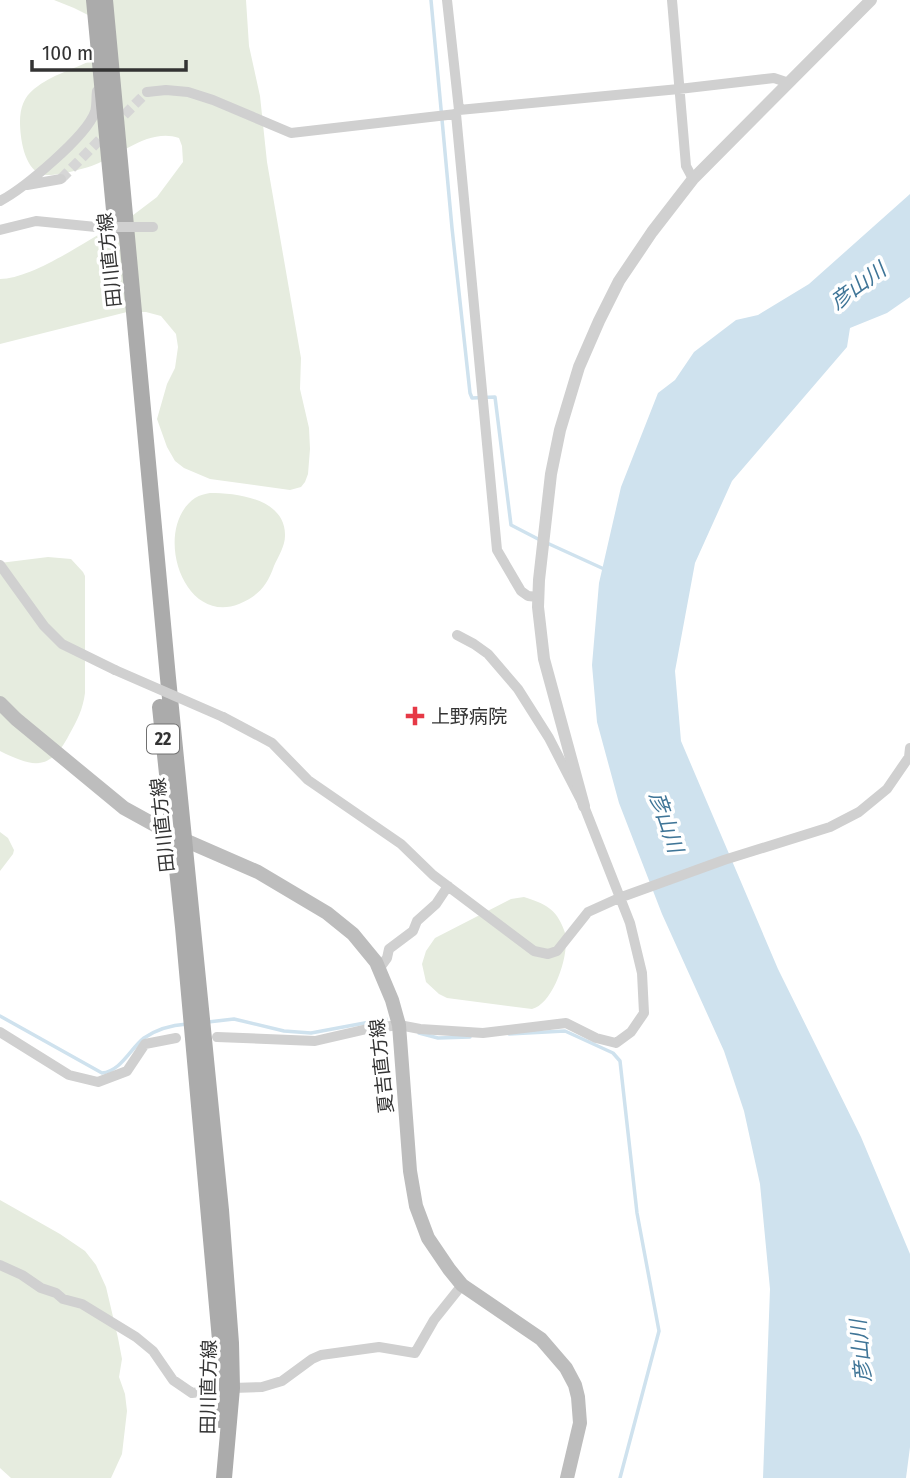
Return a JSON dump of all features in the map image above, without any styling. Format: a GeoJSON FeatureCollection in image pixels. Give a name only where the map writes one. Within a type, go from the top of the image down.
{"type":"FeatureCollection","features":[{"type":"Feature","properties":{"kind":"main road","name":"田川直方線"},"geometry":{"type":"LineString","coordinates":[[94,0],[179,837],[221,1210],[231,1343],[224,1478]]}},
{"type":"Feature","properties":{"kind":"main road","name":"田川直方線"},"geometry":{"type":"LineString","coordinates":[[105,0],[179,837]]}},
{"type":"Feature","properties":{"kind":"main road","name":"夏吉直方線"},"geometry":{"type":"LineString","coordinates":[[0,703],[124,808],[179,837],[258,872],[327,913],[353,934],[376,962],[392,999],[399,1025],[415,1206],[429,1238],[462,1285],[541,1339],[566,1368],[575,1385],[580,1423],[567,1478]]}},
{"type":"Feature","properties":{"kind":"main road","name":"田川直方線"},"geometry":{"type":"LineString","coordinates":[[214,1478],[227,1389]]}},
{"type":"Feature","properties":{"kind":"street"},"geometry":{"type":"LineString","coordinates":[[447,0],[497,550],[521,591],[528,596],[538,597]]}},
{"type":"Feature","properties":{"kind":"street"},"geometry":{"type":"LineString","coordinates":[[672,0],[686,166],[693,179]]}},
{"type":"Feature","properties":{"kind":"street"},"geometry":{"type":"LineString","coordinates":[[217,1037],[315,1041],[399,1025],[483,1033],[566,1023],[596,1038],[616,1043],[631,1032],[644,1013],[642,973],[630,923],[584,806],[544,659],[538,597],[544,525],[560,430],[579,367],[599,321],[619,281],[652,232],[693,179],[872,0]]}},
{"type":"Feature","properties":{"kind":"street"},"geometry":{"type":"LineString","coordinates":[[0,201],[26,185],[82,132],[95,112],[99,64]]}},
{"type":"Feature","properties":{"kind":"street"},"geometry":{"type":"LineString","coordinates":[[147,92],[188,92],[291,134],[458,112],[774,78],[789,83]]}},
{"type":"Feature","properties":{"kind":"street"},"geometry":{"type":"LineString","coordinates":[[26,185],[61,178]]}},
{"type":"Feature","properties":{"kind":"street"},"geometry":{"type":"LineString","coordinates":[[0,230],[36,221],[96,227],[153,226]]}},
{"type":"Feature","properties":{"kind":"street"},"geometry":{"type":"LineString","coordinates":[[0,565],[44,626],[62,644],[223,717],[272,743],[308,780],[401,844],[433,875],[534,951],[548,954],[557,951],[588,912],[724,860],[830,827],[859,812],[887,789],[908,757],[910,748]]}},
{"type":"Feature","properties":{"kind":"street"},"geometry":{"type":"LineString","coordinates":[[457,635],[488,654],[518,689],[549,738],[584,806]]}},
{"type":"Feature","properties":{"kind":"street"},"geometry":{"type":"LineString","coordinates":[[379,969],[387,958],[389,949],[413,931],[417,922],[436,904],[448,886]]}},
{"type":"Feature","properties":{"kind":"street"},"geometry":{"type":"LineString","coordinates":[[0,1032],[69,1075],[98,1082],[127,1071],[145,1044],[176,1038]]}},
{"type":"Feature","properties":{"kind":"street"},"geometry":{"type":"LineString","coordinates":[[0,1265],[63,1299],[82,1304],[136,1337],[153,1351],[173,1380],[192,1393],[262,1387],[282,1381],[321,1355],[379,1347],[415,1353],[434,1320],[462,1285]]}},
{"type":"Feature","properties":{"kind":"shaded area"},"geometry":{"type":"Polygon","coordinates":[[[54,0],[246,0],[249,46],[260,96],[267,162],[301,358],[300,389],[309,428],[308,474],[301,487],[290,490],[210,479],[184,468],[175,461],[157,419],[167,384],[175,368],[178,347],[176,334],[161,316],[146,312],[127,312],[0,344],[0,279],[27,273],[124,222],[157,197],[183,162],[179,138],[168,136],[146,140],[104,161],[68,172],[46,175],[35,171],[27,159],[22,143],[21,112],[25,99],[48,80],[92,60],[90,16],[54,0]]]}},
{"type":"Feature","properties":{"kind":"shaded area"},"geometry":{"type":"Polygon","coordinates":[[[210,493],[258,501],[278,514],[283,524],[284,544],[268,579],[257,594],[239,604],[219,607],[202,601],[189,588],[175,551],[176,530],[182,512],[195,498],[210,493]]]}},
{"type":"Feature","properties":{"kind":"shaded area"},"geometry":{"type":"Polygon","coordinates":[[[48,557],[71,559],[85,576],[85,693],[79,715],[62,747],[48,760],[32,763],[0,751],[0,563],[48,557]]]}},
{"type":"Feature","properties":{"kind":"shaded area"},"geometry":{"type":"Polygon","coordinates":[[[0,832],[8,838],[14,850],[0,871],[0,832]]]}},
{"type":"Feature","properties":{"kind":"shaded area"},"geometry":{"type":"Polygon","coordinates":[[[524,897],[553,912],[561,923],[566,939],[559,975],[554,987],[540,1005],[532,1009],[447,998],[426,982],[422,964],[426,951],[435,938],[511,899],[524,897]]]}},
{"type":"Feature","properties":{"kind":"shaded area"},"geometry":{"type":"Polygon","coordinates":[[[0,1200],[85,1251],[96,1265],[106,1287],[122,1359],[119,1377],[127,1411],[122,1454],[111,1478],[11,1478],[0,1468],[0,1200]]]}},
{"type":"Feature","properties":{"kind":"water","name":"彦山川"},"geometry":{"type":"Polygon","coordinates":[[[910,194],[910,297],[887,313],[850,328],[847,347],[732,481],[695,563],[675,671],[681,741],[778,969],[861,1137],[910,1254],[910,1447],[906,1478],[763,1478],[770,1289],[760,1184],[744,1111],[724,1051],[662,914],[619,803],[597,722],[592,665],[599,583],[621,487],[658,393],[675,380],[694,352],[736,320],[758,315],[809,284],[910,194]]]}},
{"type":"Feature","properties":{"kind":"waterway"},"geometry":{"type":"LineString","coordinates":[[431,0],[470,393],[472,398],[495,397],[511,525],[540,540]]}},
{"type":"Feature","properties":{"kind":"waterway"},"geometry":{"type":"LineString","coordinates":[[547,543],[604,569]]}},
{"type":"Feature","properties":{"kind":"waterway"},"geometry":{"type":"LineString","coordinates":[[0,1016],[102,1073],[120,1064],[149,1035],[165,1028],[187,1024]]}},
{"type":"Feature","properties":{"kind":"waterway"},"geometry":{"type":"LineString","coordinates":[[208,1022],[234,1019],[284,1031],[311,1033],[386,1019]]}},
{"type":"Feature","properties":{"kind":"waterway"},"geometry":{"type":"LineString","coordinates":[[509,1034],[565,1031],[613,1053],[620,1061],[637,1213],[659,1331],[620,1478]]}},
{"type":"Feature","properties":{"kind":"waterway"},"geometry":{"type":"LineString","coordinates":[[419,1033],[438,1038],[470,1037]]}},
{"type":"Feature","properties":{"kind":"tunnel"},"geometry":{"type":"LineString","coordinates":[[61,179],[147,92]]}},
{"type":"Feature","properties":{"kind":"place","name":"上野病院"},"geometry":{"type":"Point","coordinates":[415,716]}}]}
